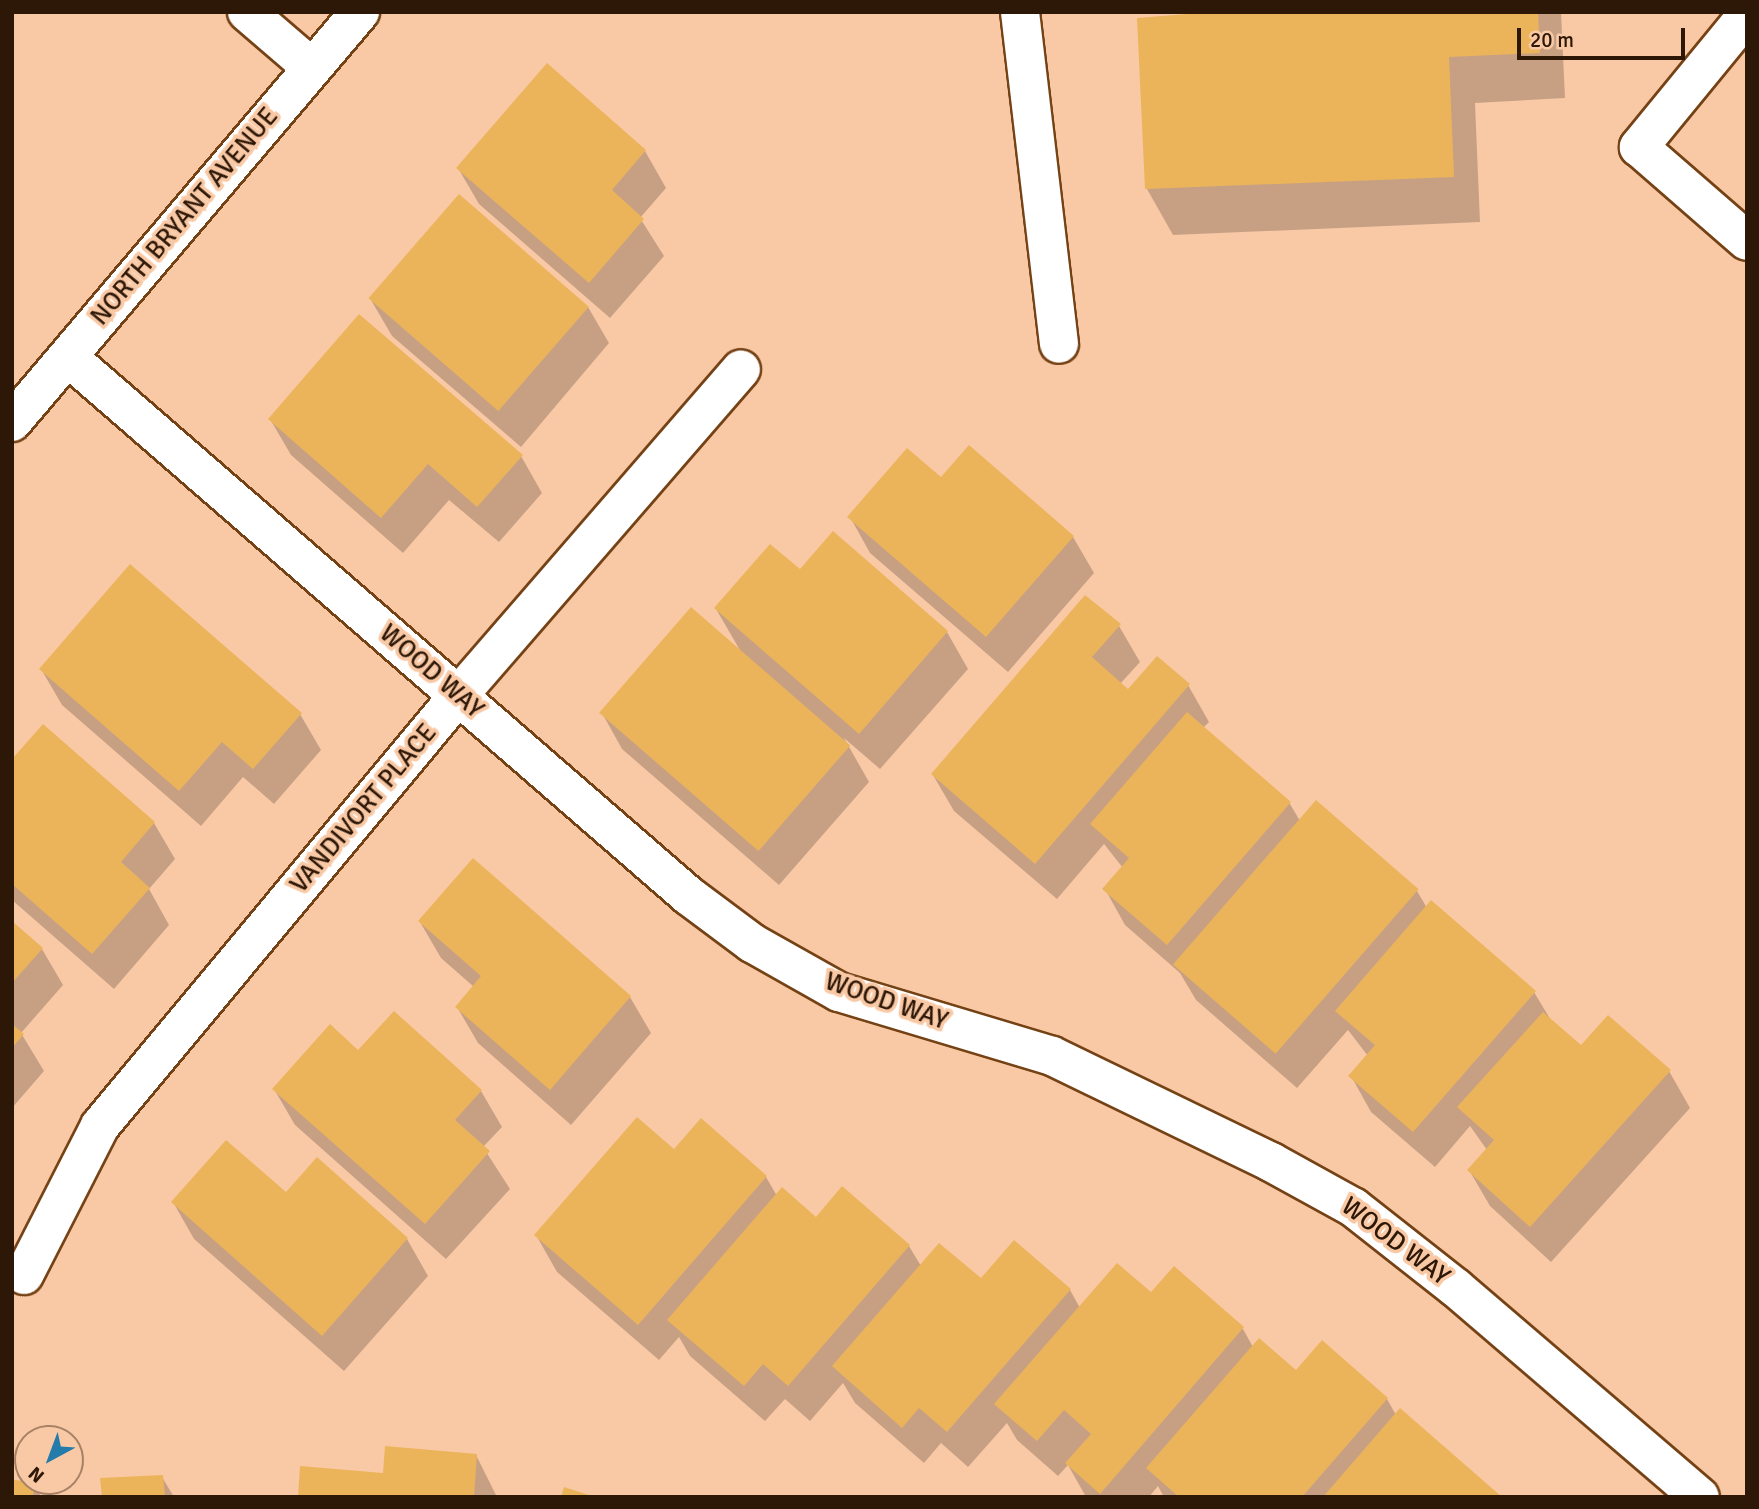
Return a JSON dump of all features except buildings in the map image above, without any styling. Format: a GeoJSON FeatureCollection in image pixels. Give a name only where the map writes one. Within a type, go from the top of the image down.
{"type":"FeatureCollection","features":[{"type":"Feature","properties":{"kind":"street"},"geometry":{"type":"LineString","coordinates":[[247,12],[310,67]]}},
{"type":"Feature","properties":{"kind":"street","name":"NORTH BRYANT AVENUE"},"geometry":{"type":"LineString","coordinates":[[12,422],[359,12]]}},
{"type":"Feature","properties":{"kind":"street"},"geometry":{"type":"LineString","coordinates":[[1020,12],[1059,344]]}},
{"type":"Feature","properties":{"kind":"street"},"geometry":{"type":"LineString","coordinates":[[1747,15],[1639,147],[1747,241]]}},
{"type":"Feature","properties":{"kind":"street","name":"WOOD WAY"},"geometry":{"type":"LineString","coordinates":[[68,357],[689,896],[785,961],[839,992],[1052,1056],[1271,1162],[1353,1207],[1456,1288],[1700,1497]]}},
{"type":"Feature","properties":{"kind":"street","name":"VANDIVORT PLACE"},"geometry":{"type":"LineString","coordinates":[[24,1275],[100,1126],[458,696],[741,369]]}}]}
